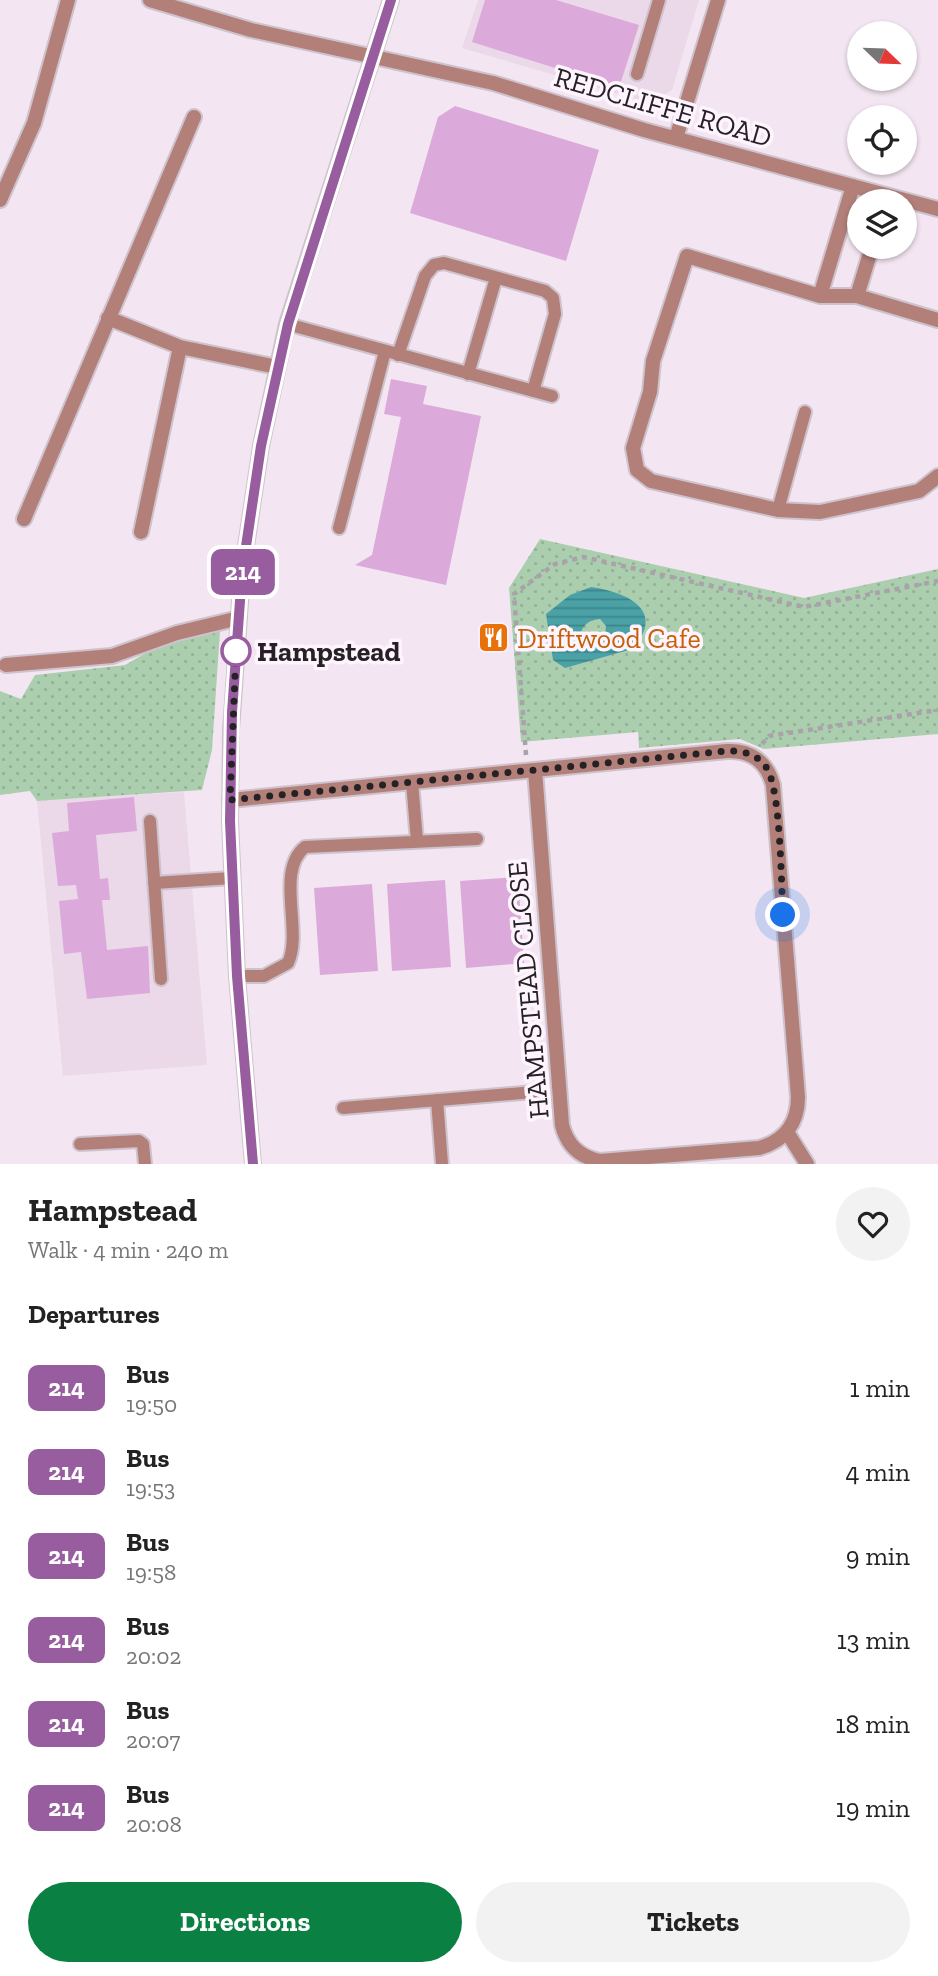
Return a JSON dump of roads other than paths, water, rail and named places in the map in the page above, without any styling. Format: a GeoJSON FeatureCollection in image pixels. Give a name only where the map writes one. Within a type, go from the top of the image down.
{"type":"FeatureCollection","features":[{"type":"Feature","properties":{"kind":"street"},"geometry":{"type":"LineString","coordinates":[[0,200],[34,123],[68,0]]}},
{"type":"Feature","properties":{"kind":"street","name":"REDCLIFFE ROAD"},"geometry":{"type":"LineString","coordinates":[[150,0],[251,30],[493,83],[676,138],[861,189]]}},
{"type":"Feature","properties":{"kind":"street"},"geometry":{"type":"LineString","coordinates":[[253,1164],[237,976],[230,800],[239,618],[251,509],[277,367],[288,324],[391,0]]}},
{"type":"Feature","properties":{"kind":"street"},"geometry":{"type":"LineString","coordinates":[[676,138],[718,0]]}},
{"type":"Feature","properties":{"kind":"street"},"geometry":{"type":"LineString","coordinates":[[24,519],[194,117]]}},
{"type":"Feature","properties":{"kind":"street"},"geometry":{"type":"LineString","coordinates":[[820,296],[853,186]]}},
{"type":"Feature","properties":{"kind":"street","name":"REDCLIFFE ROAD"},"geometry":{"type":"LineString","coordinates":[[917,205],[938,209]]}},
{"type":"Feature","properties":{"kind":"street"},"geometry":{"type":"LineString","coordinates":[[938,320],[857,296],[820,296],[687,256],[653,360],[650,392],[633,448],[637,470],[651,481],[778,510],[820,512],[912,493],[926,488],[938,476]]}},
{"type":"Feature","properties":{"kind":"street"},"geometry":{"type":"LineString","coordinates":[[857,296],[868,259]]}},
{"type":"Feature","properties":{"kind":"street"},"geometry":{"type":"LineString","coordinates":[[108,318],[180,347],[277,367]]}},
{"type":"Feature","properties":{"kind":"street"},"geometry":{"type":"LineString","coordinates":[[141,532],[180,347]]}},
{"type":"Feature","properties":{"kind":"street"},"geometry":{"type":"LineString","coordinates":[[6,664],[112,656],[177,633],[239,618]]}},
{"type":"Feature","properties":{"kind":"street"},"geometry":{"type":"LineString","coordinates":[[230,800],[727,751],[753,755],[766,768],[773,785],[798,1097],[798,1109],[788,1132],[807,1164]]}},
{"type":"Feature","properties":{"kind":"street","name":"HAMPSTEAD CLOSE"},"geometry":{"type":"LineString","coordinates":[[535,770],[562,1125],[569,1143],[583,1156],[608,1161],[759,1149],[770,1145],[788,1132]]}},
{"type":"Feature","properties":{"kind":"lane"},"geometry":{"type":"LineString","coordinates":[[637,74],[659,0]]}},
{"type":"Feature","properties":{"kind":"lane"},"geometry":{"type":"LineString","coordinates":[[398,355],[425,276],[434,265],[444,263],[545,291],[554,300],[555,314],[533,391]]}},
{"type":"Feature","properties":{"kind":"lane"},"geometry":{"type":"LineString","coordinates":[[468,374],[496,278]]}},
{"type":"Feature","properties":{"kind":"lane"},"geometry":{"type":"LineString","coordinates":[[288,324],[552,396]]}},
{"type":"Feature","properties":{"kind":"lane"},"geometry":{"type":"LineString","coordinates":[[340,528],[384,351]]}},
{"type":"Feature","properties":{"kind":"lane"},"geometry":{"type":"LineString","coordinates":[[778,510],[805,412]]}},
{"type":"Feature","properties":{"kind":"lane"},"geometry":{"type":"LineString","coordinates":[[412,782],[417,841]]}},
{"type":"Feature","properties":{"kind":"lane"},"geometry":{"type":"LineString","coordinates":[[150,821],[161,979]]}},
{"type":"Feature","properties":{"kind":"lane"},"geometry":{"type":"LineString","coordinates":[[237,976],[264,976],[274,973],[288,963],[292,949],[292,870],[296,856],[305,848],[477,839]]}},
{"type":"Feature","properties":{"kind":"lane"},"geometry":{"type":"LineString","coordinates":[[154,883],[232,878]]}},
{"type":"Feature","properties":{"kind":"lane"},"geometry":{"type":"LineString","coordinates":[[343,1108],[534,1092]]}},
{"type":"Feature","properties":{"kind":"lane"},"geometry":{"type":"LineString","coordinates":[[438,1100],[442,1164]]}},
{"type":"Feature","properties":{"kind":"lane"},"geometry":{"type":"LineString","coordinates":[[80,1144],[139,1141],[143,1144],[145,1164]]}},
{"type":"Feature","properties":{"kind":"water"},"geometry":{"type":"Polygon","coordinates":[[[591,587],[617,593],[629,599],[638,605],[644,614],[646,624],[642,635],[632,649],[565,668],[553,660],[546,614],[570,595],[591,587]],[[600,619],[588,623],[581,632],[580,641],[584,645],[596,644],[605,635],[606,626],[600,619]]]}},
{"type":"Feature","properties":{"kind":"place","name":"Driftwood Cafe"},"geometry":{"type":"Point","coordinates":[494,638]}},
{"type":"Feature","properties":{"kind":"place","name":"Hampstead"},"geometry":{"type":"Point","coordinates":[236,651]}}]}
